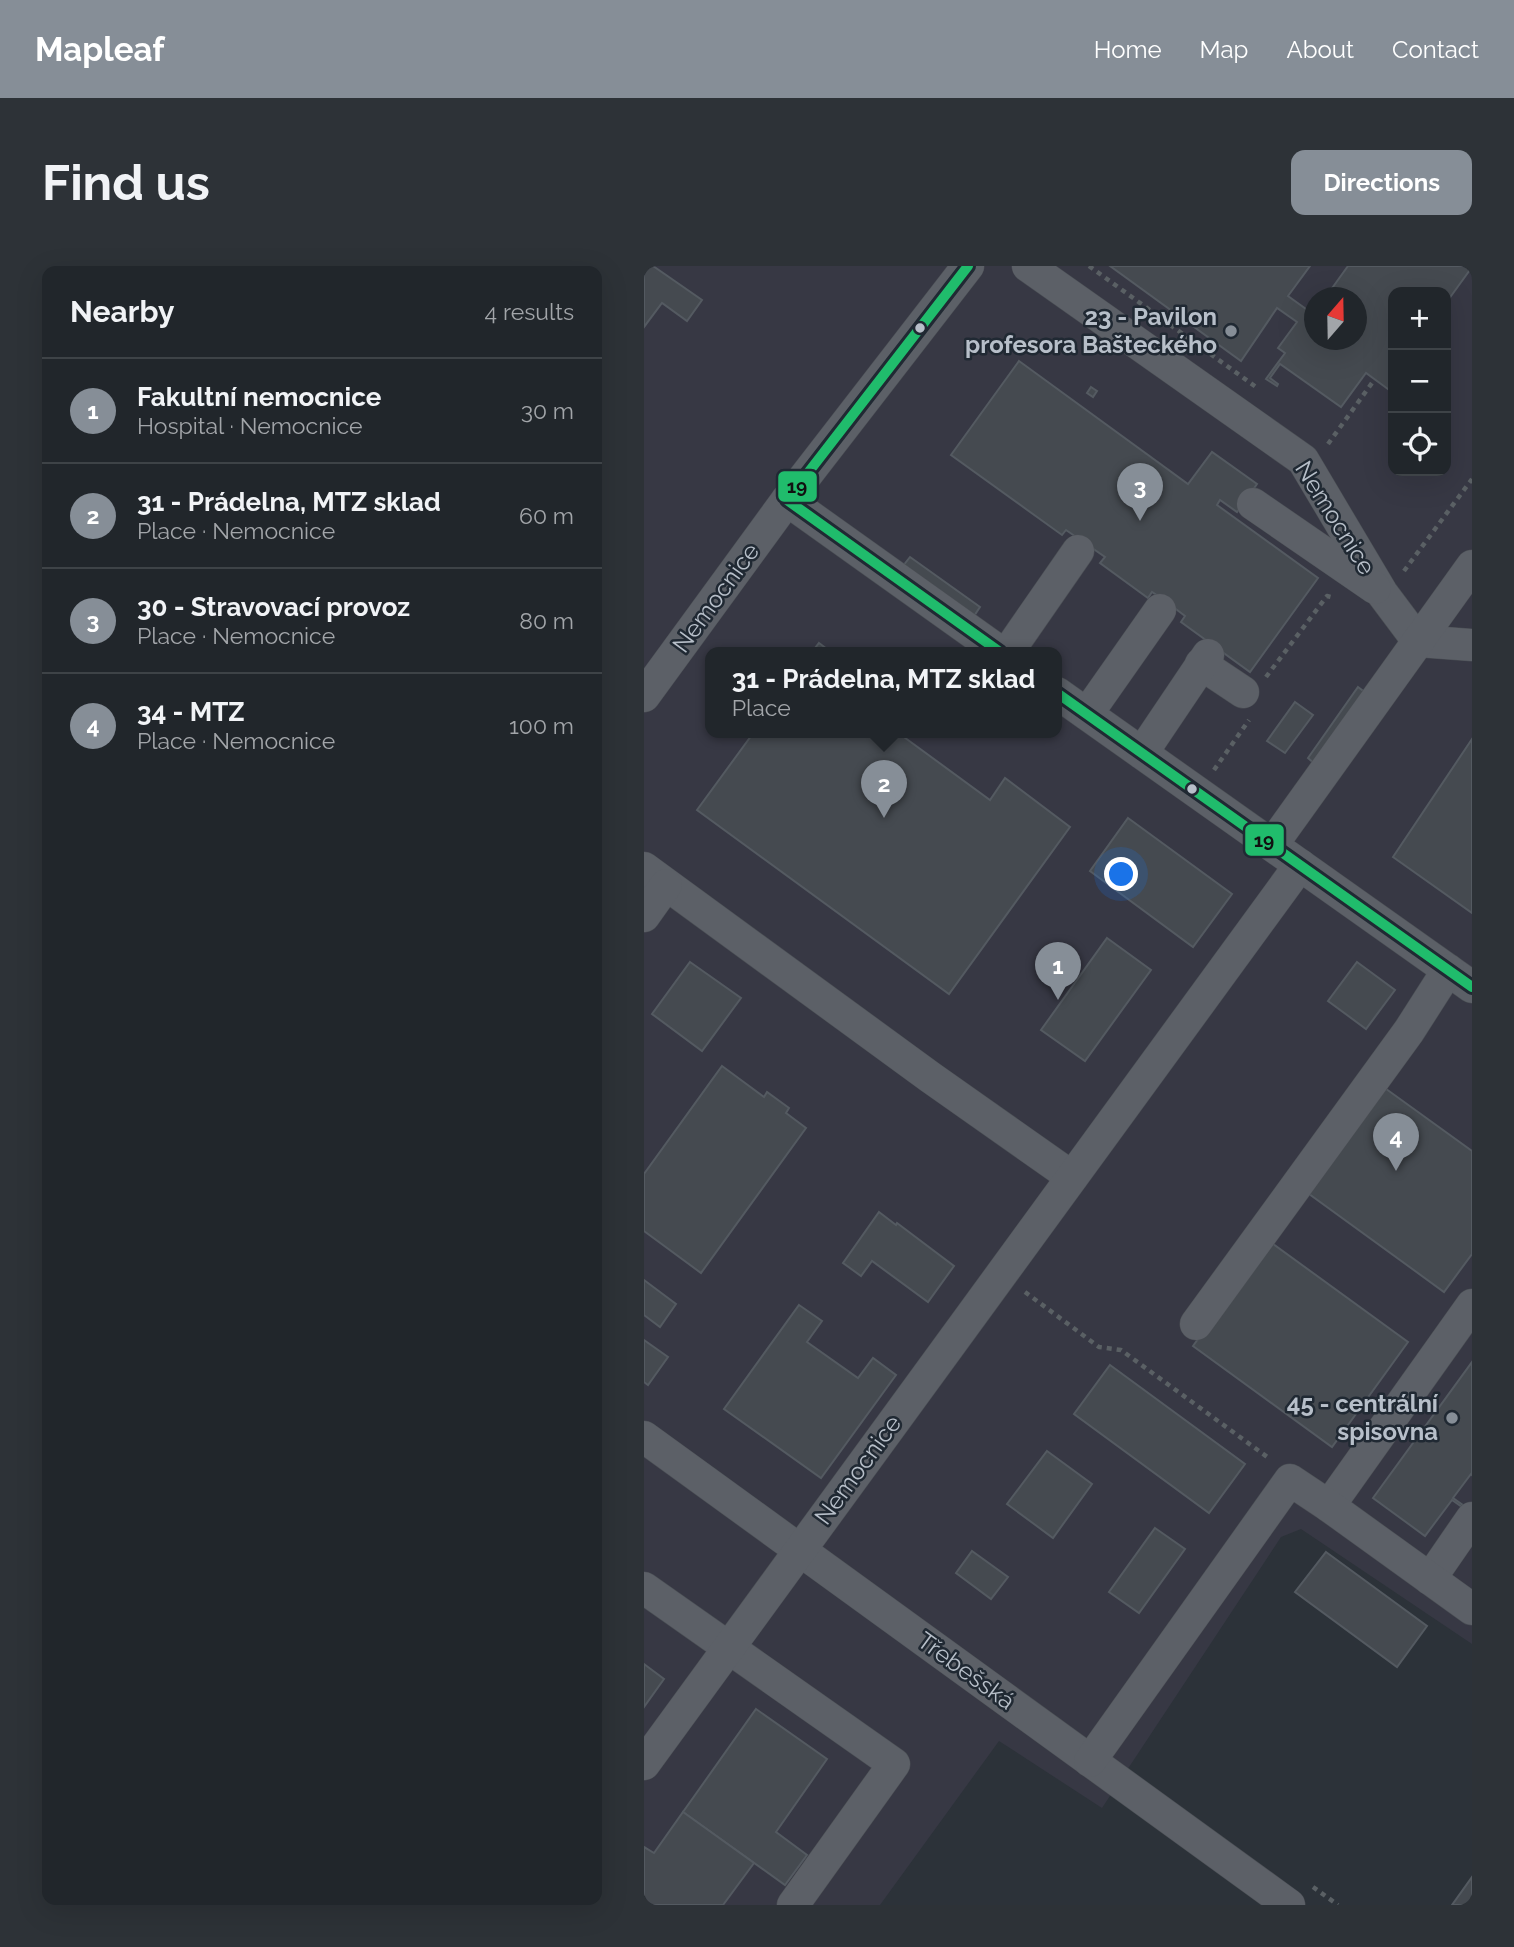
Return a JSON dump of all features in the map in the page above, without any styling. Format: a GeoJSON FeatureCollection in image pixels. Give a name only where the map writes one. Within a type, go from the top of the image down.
{"type":"FeatureCollection","features":[{"type":"Feature","properties":{"kind":"street","name":"Nemocnice"},"geometry":{"type":"LineString","coordinates":[[644,696],[787,500],[968,266]]}},
{"type":"Feature","properties":{"kind":"street","name":"Nemocnice"},"geometry":{"type":"LineString","coordinates":[[1028,266],[1303,460],[1382,593],[1418,641]]}},
{"type":"Feature","properties":{"kind":"street"},"geometry":{"type":"LineString","coordinates":[[787,500],[993,647]]}},
{"type":"Feature","properties":{"kind":"street"},"geometry":{"type":"LineString","coordinates":[[1253,504],[1382,593]]}},
{"type":"Feature","properties":{"kind":"street"},"geometry":{"type":"LineString","coordinates":[[1011,647],[1078,551]]}},
{"type":"Feature","properties":{"kind":"street"},"geometry":{"type":"LineString","coordinates":[[1272,845],[1472,566]]}},
{"type":"Feature","properties":{"kind":"street"},"geometry":{"type":"LineString","coordinates":[[1087,714],[1160,610]]}},
{"type":"Feature","properties":{"kind":"street"},"geometry":{"type":"LineString","coordinates":[[1418,641],[1472,645]]}},
{"type":"Feature","properties":{"kind":"street"},"geometry":{"type":"LineString","coordinates":[[1142,753],[1204,660],[1254,695]]}},
{"type":"Feature","properties":{"kind":"street"},"geometry":{"type":"LineString","coordinates":[[1062,696],[1460,979],[1401,1042],[1196,1324]]}},
{"type":"Feature","properties":{"kind":"street","name":"Nemocnice"},"geometry":{"type":"LineString","coordinates":[[644,1764],[1300,865]]}},
{"type":"Feature","properties":{"kind":"street"},"geometry":{"type":"LineString","coordinates":[[644,916],[655,876],[1072,1177]]}},
{"type":"Feature","properties":{"kind":"street"},"geometry":{"type":"LineString","coordinates":[[1329,1506],[1469,1317]]}},
{"type":"Feature","properties":{"kind":"street","name":"Třebešská"},"geometry":{"type":"LineString","coordinates":[[644,1437],[1289,1905]]}},
{"type":"Feature","properties":{"kind":"street"},"geometry":{"type":"LineString","coordinates":[[1090,1761],[1290,1480],[1472,1609]]}},
{"type":"Feature","properties":{"kind":"street"},"geometry":{"type":"LineString","coordinates":[[1430,1579],[1472,1518]]}},
{"type":"Feature","properties":{"kind":"street"},"geometry":{"type":"LineString","coordinates":[[644,1588],[894,1764],[793,1905]]}},
{"type":"Feature","properties":{"kind":"path"},"geometry":{"type":"LineString","coordinates":[[1089,266],[1256,387]]}},
{"type":"Feature","properties":{"kind":"path"},"geometry":{"type":"LineString","coordinates":[[1325,447],[1372,383]]}},
{"type":"Feature","properties":{"kind":"path"},"geometry":{"type":"LineString","coordinates":[[1382,593],[1397,580],[1472,479]]}},
{"type":"Feature","properties":{"kind":"path"},"geometry":{"type":"LineString","coordinates":[[1198,793],[1254,695],[1326,596],[1337,599]]}},
{"type":"Feature","properties":{"kind":"path"},"geometry":{"type":"LineString","coordinates":[[1001,1274],[1099,1347],[1121,1350],[1277,1463],[1290,1480]]}},
{"type":"Feature","properties":{"kind":"shaded area"},"geometry":{"type":"Polygon","coordinates":[[[644,266],[1472,266],[1472,1644],[1301,1529],[1281,1537],[1102,1808],[999,1741],[880,1905],[644,1905],[644,266]]]}},
{"type":"Feature","properties":{"kind":"building"},"geometry":{"type":"Polygon","coordinates":[[[644,266],[653,266],[702,300],[687,321],[662,303],[644,327],[644,266]]]}},
{"type":"Feature","properties":{"kind":"building","name":"23 - Pavilon profesora Bašteckého"},"geometry":{"type":"Polygon","coordinates":[[[1110,266],[1310,266],[1288,296],[1304,308],[1304,350],[1367,350],[1367,287],[1333,287],[1348,266],[1472,266],[1451,296],[1451,287],[1388,287],[1388,389],[1366,373],[1341,407],[1280,364],[1270,378],[1277,386],[1266,379],[1285,353],[1278,348],[1297,322],[1277,308],[1241,361],[1110,266]]]}},
{"type":"Feature","properties":{"kind":"building"},"geometry":{"type":"Polygon","coordinates":[[[1019,361],[1188,484],[1212,452],[1257,484],[1237,512],[1220,500],[1217,505],[1318,578],[1250,672],[1181,622],[1185,616],[1164,600],[1152,592],[1148,598],[1100,563],[1105,557],[1066,530],[1062,535],[951,455],[1019,361]]]}},
{"type":"Feature","properties":{"kind":"building"},"geometry":{"type":"Polygon","coordinates":[[[1091,387],[1097,391],[1093,397],[1087,393],[1091,387]]]}},
{"type":"Feature","properties":{"kind":"building"},"geometry":{"type":"Polygon","coordinates":[[[910,557],[980,607],[974,616],[903,566],[910,557]]]}},
{"type":"Feature","properties":{"kind":"building"},"geometry":{"type":"Polygon","coordinates":[[[1358,687],[1366,693],[1315,764],[1308,758],[1358,687]]]}},
{"type":"Feature","properties":{"kind":"building"},"geometry":{"type":"Polygon","coordinates":[[[1295,702],[1313,715],[1285,753],[1267,741],[1295,702]]]}},
{"type":"Feature","properties":{"kind":"building"},"geometry":{"type":"Polygon","coordinates":[[[750,738],[905,738],[990,800],[1005,778],[1070,827],[949,994],[697,810],[750,738]]]}},
{"type":"Feature","properties":{"kind":"building"},"geometry":{"type":"Polygon","coordinates":[[[1472,739],[1472,913],[1393,857],[1472,739]]]}},
{"type":"Feature","properties":{"kind":"building"},"geometry":{"type":"Polygon","coordinates":[[[1128,818],[1232,894],[1193,947],[1090,871],[1128,818]]]}},
{"type":"Feature","properties":{"kind":"building"},"geometry":{"type":"Polygon","coordinates":[[[1107,938],[1151,970],[1085,1061],[1041,1030],[1107,938]]]}},
{"type":"Feature","properties":{"kind":"building"},"geometry":{"type":"Polygon","coordinates":[[[690,962],[741,998],[702,1051],[652,1014],[690,962]]]}},
{"type":"Feature","properties":{"kind":"building"},"geometry":{"type":"Polygon","coordinates":[[[1357,962],[1395,990],[1366,1029],[1328,1001],[1357,962]]]}},
{"type":"Feature","properties":{"kind":"building"},"geometry":{"type":"Polygon","coordinates":[[[722,1066],[764,1097],[767,1092],[789,1108],[786,1113],[806,1128],[701,1273],[644,1231],[644,1174],[722,1066]]]}},
{"type":"Feature","properties":{"kind":"building"},"geometry":{"type":"Polygon","coordinates":[[[1382,1086],[1472,1151],[1472,1254],[1444,1292],[1305,1191],[1382,1086]]]}},
{"type":"Feature","properties":{"kind":"building"},"geometry":{"type":"Polygon","coordinates":[[[879,1212],[954,1266],[928,1302],[872,1261],[861,1276],[843,1263],[879,1212]]]}},
{"type":"Feature","properties":{"kind":"building"},"geometry":{"type":"Polygon","coordinates":[[[1269,1241],[1408,1342],[1332,1447],[1193,1346],[1269,1241]]]}},
{"type":"Feature","properties":{"kind":"building"},"geometry":{"type":"Polygon","coordinates":[[[644,1280],[676,1304],[660,1327],[644,1315],[644,1280]]]}},
{"type":"Feature","properties":{"kind":"building"},"geometry":{"type":"Polygon","coordinates":[[[799,1305],[822,1321],[807,1342],[858,1378],[873,1358],[896,1375],[821,1478],[724,1409],[799,1305]]]}},
{"type":"Feature","properties":{"kind":"building"},"geometry":{"type":"Polygon","coordinates":[[[644,1340],[668,1357],[648,1385],[644,1382],[644,1340]]]}},
{"type":"Feature","properties":{"kind":"building","name":"45 - centrální spisovna"},"geometry":{"type":"Polygon","coordinates":[[[1472,1362],[1472,1475],[1453,1498],[1463,1505],[1462,1507],[1452,1500],[1425,1536],[1373,1498],[1472,1362]]]}},
{"type":"Feature","properties":{"kind":"building"},"geometry":{"type":"Polygon","coordinates":[[[1110,1365],[1245,1464],[1209,1513],[1074,1414],[1110,1365]]]}},
{"type":"Feature","properties":{"kind":"building"},"geometry":{"type":"Polygon","coordinates":[[[1047,1451],[1092,1484],[1053,1538],[1007,1504],[1047,1451]]]}},
{"type":"Feature","properties":{"kind":"building"},"geometry":{"type":"Polygon","coordinates":[[[1155,1528],[1185,1549],[1139,1613],[1109,1592],[1155,1528]]]}},
{"type":"Feature","properties":{"kind":"building"},"geometry":{"type":"Polygon","coordinates":[[[972,1551],[1008,1577],[991,1599],[956,1573],[972,1551]]]}},
{"type":"Feature","properties":{"kind":"building"},"geometry":{"type":"Polygon","coordinates":[[[1326,1552],[1427,1626],[1397,1667],[1295,1592],[1326,1552]]]}},
{"type":"Feature","properties":{"kind":"building"},"geometry":{"type":"Polygon","coordinates":[[[644,1664],[664,1679],[644,1707],[644,1664]]]}},
{"type":"Feature","properties":{"kind":"building"},"geometry":{"type":"Polygon","coordinates":[[[756,1709],[827,1759],[776,1832],[807,1855],[785,1885],[683,1812],[756,1709]]]}},
{"type":"Feature","properties":{"kind":"building"},"geometry":{"type":"Polygon","coordinates":[[[683,1812],[754,1863],[723,1905],[644,1905],[644,1847],[654,1853],[683,1812]]]}},
{"type":"Feature","properties":{"kind":"building"},"geometry":{"type":"Polygon","coordinates":[[[1472,1877],[1472,1905],[1452,1905],[1472,1877]]]}},
{"type":"Feature","properties":{"kind":"transit line","name":"19"},"geometry":{"type":"LineString","coordinates":[[968,266],[787,500],[993,647]]}},
{"type":"Feature","properties":{"kind":"transit line","name":"19"},"geometry":{"type":"LineString","coordinates":[[1062,697],[1472,987]]}},
{"type":"Feature","properties":{"kind":"place","name":"23 - Pavilon profesora Bašteckého"},"geometry":{"type":"Point","coordinates":[1231,331]}},
{"type":"Feature","properties":{"kind":"place","name":"30 - Stravovací provoz"},"geometry":{"type":"Point","coordinates":[1140,521]}},
{"type":"Feature","properties":{"kind":"place","name":"31 - Prádelna, MTZ sklad"},"geometry":{"type":"Point","coordinates":[884,818]}},
{"type":"Feature","properties":{"kind":"place","name":"Fakultní nemocnice"},"geometry":{"type":"Point","coordinates":[1058,1000]}},
{"type":"Feature","properties":{"kind":"place","name":"34 - MTZ"},"geometry":{"type":"Point","coordinates":[1396,1171]}},
{"type":"Feature","properties":{"kind":"place","name":"45 - centrální spisovna"},"geometry":{"type":"Point","coordinates":[1452,1418]}}]}
